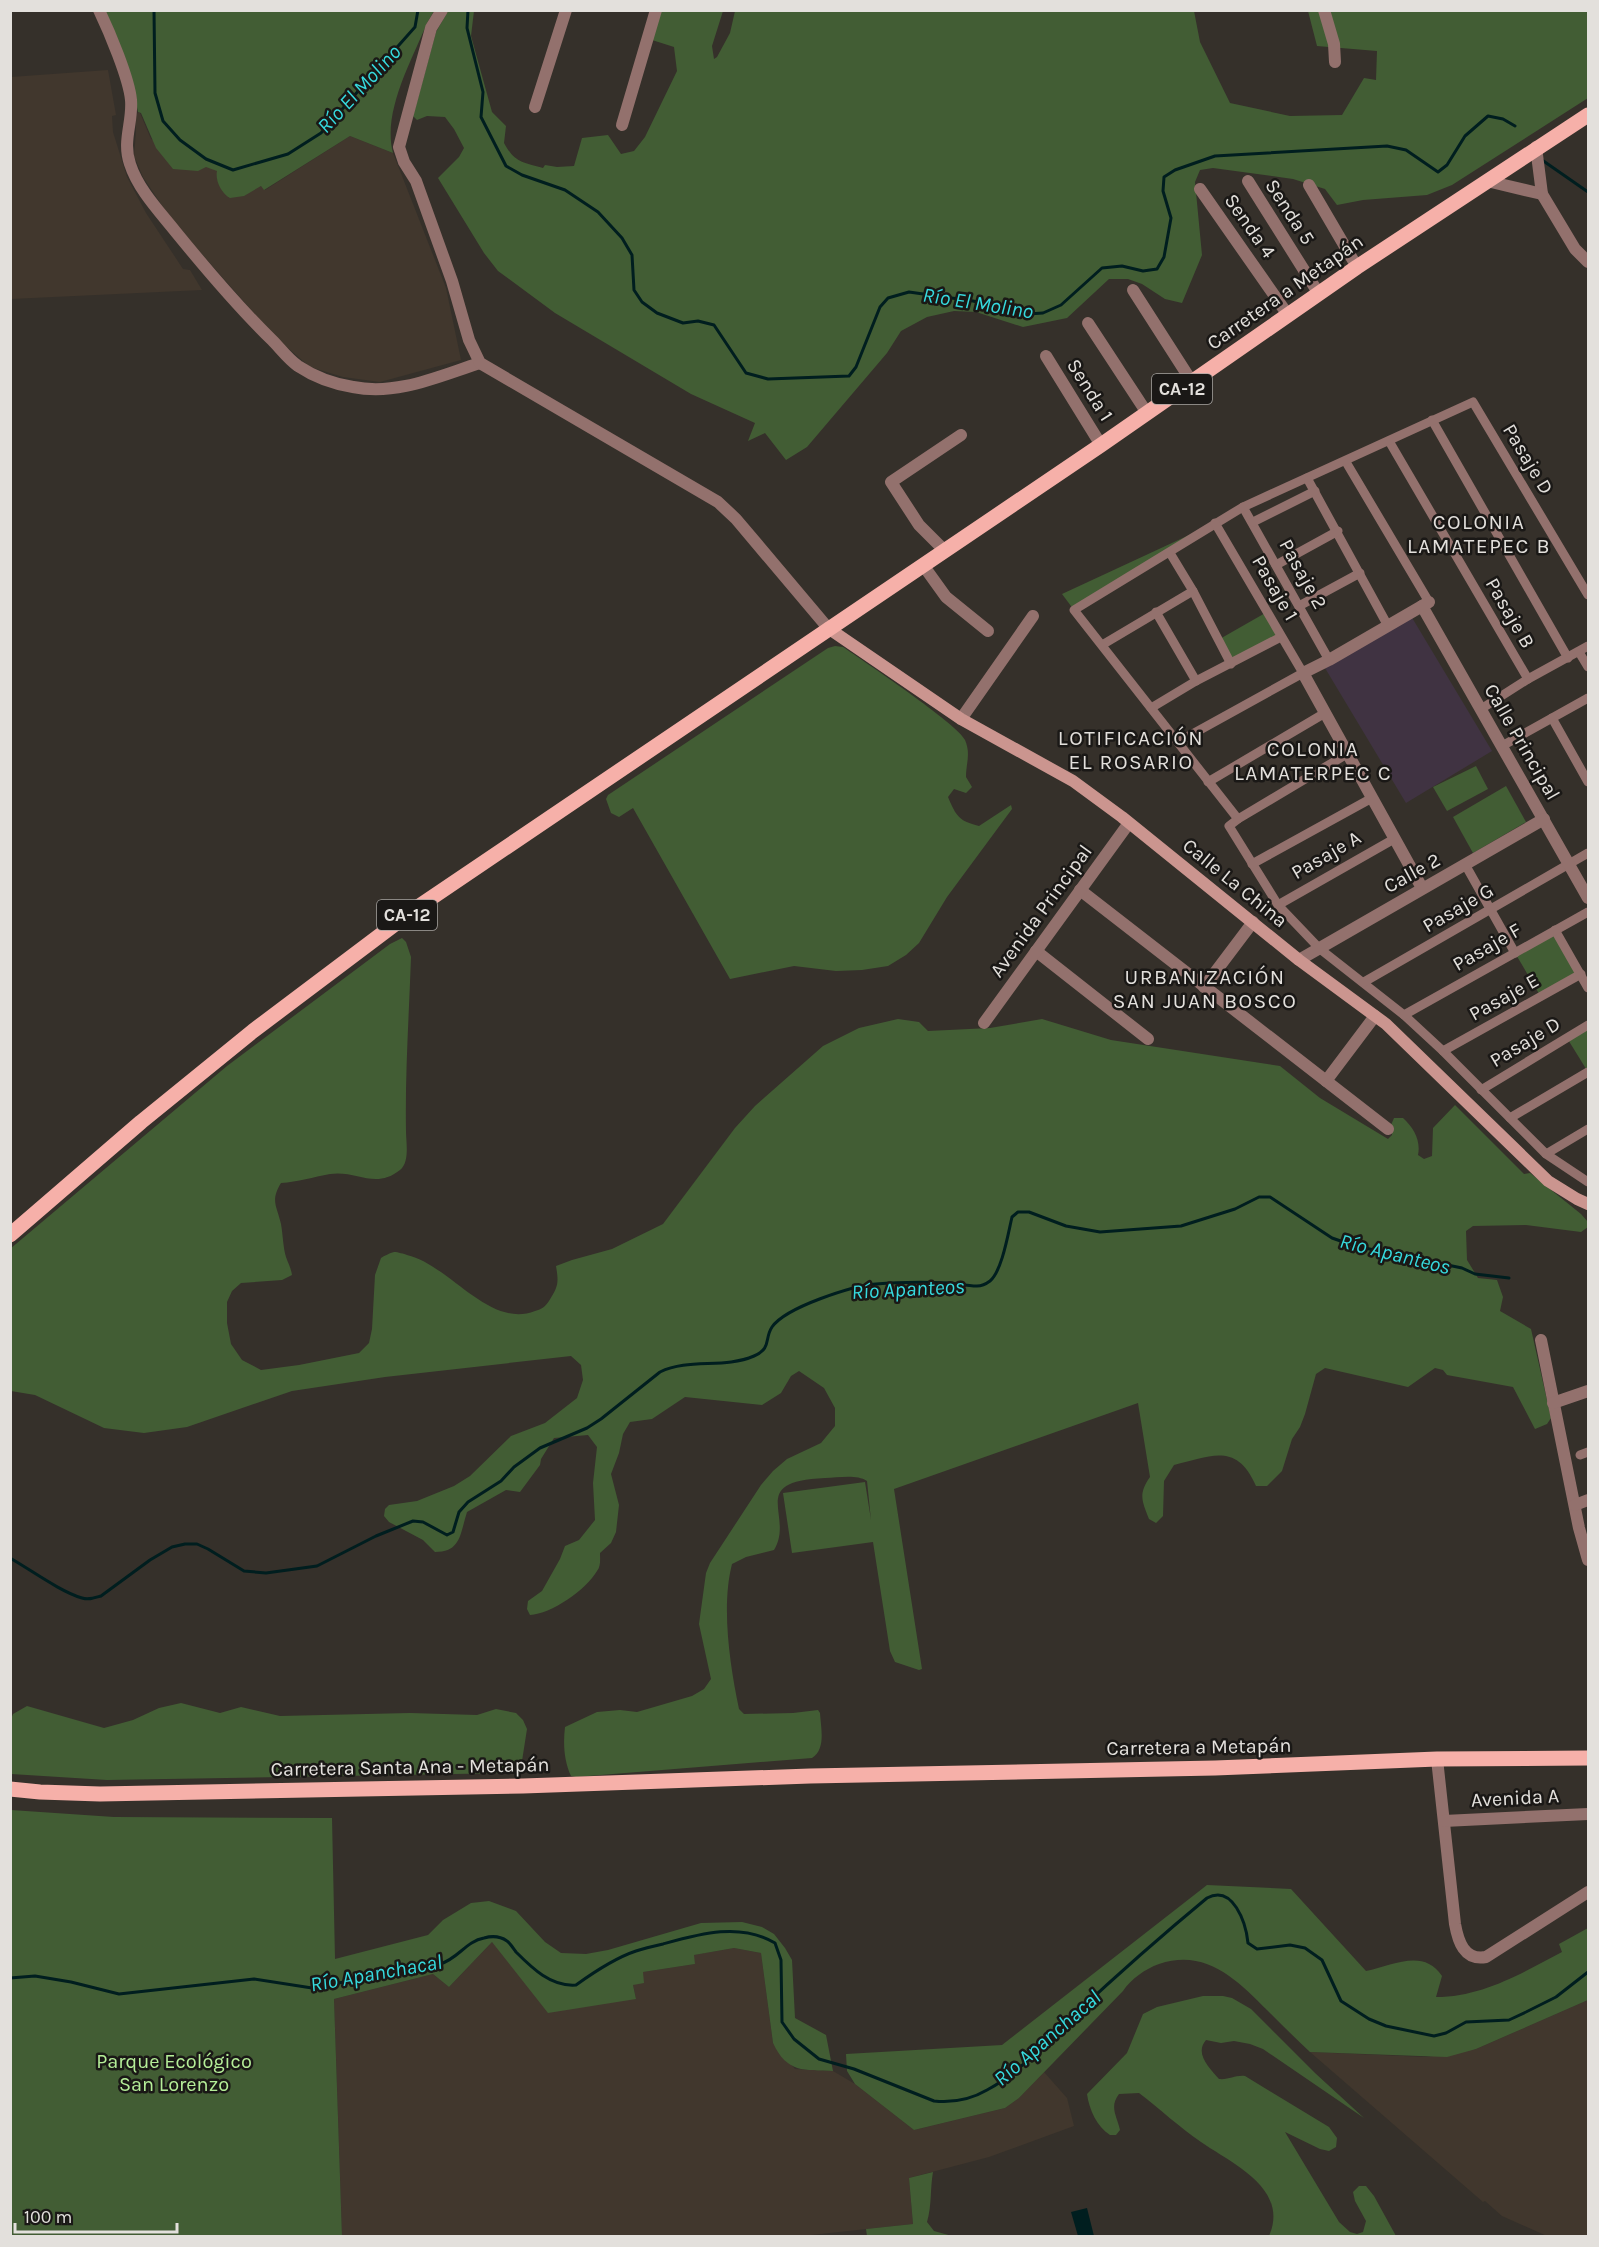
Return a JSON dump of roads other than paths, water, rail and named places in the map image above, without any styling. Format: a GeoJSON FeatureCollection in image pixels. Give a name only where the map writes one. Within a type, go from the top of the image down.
{"type":"FeatureCollection","features":[{"type":"Feature","properties":{"kind":"main road","name":"Carretera a Metapán"},"geometry":{"type":"LineString","coordinates":[[828,628],[1101,445],[1357,267],[1588,114]]}},
{"type":"Feature","properties":{"kind":"main road","name":"Calle La China"},"geometry":{"type":"LineString","coordinates":[[828,628],[961,718],[1073,781],[1129,823],[1299,960],[1386,1024],[1548,1181],[1577,1200],[1588,1204]]}},
{"type":"Feature","properties":{"kind":"main road","name":"CA-12"},"geometry":{"type":"LineString","coordinates":[[10,1235],[141,1122],[330,971],[438,893],[828,628]]}},
{"type":"Feature","properties":{"kind":"main road","name":"Carretera a Metapán"},"geometry":{"type":"LineString","coordinates":[[810,1776],[1273,1766],[1437,1759],[1588,1758]]}},
{"type":"Feature","properties":{"kind":"main road","name":"Carretera Santa Ana - Metapán"},"geometry":{"type":"LineString","coordinates":[[10,1789],[100,1794],[523,1786],[810,1776]]}},
{"type":"Feature","properties":{"kind":"street"},"geometry":{"type":"LineString","coordinates":[[99,10],[108,27],[131,101],[127,141],[129,162],[137,179],[153,204],[215,280],[250,319],[297,365],[324,379],[379,390],[398,389],[480,363]]}},
{"type":"Feature","properties":{"kind":"street"},"geometry":{"type":"LineString","coordinates":[[442,10],[430,28],[399,147],[404,162],[416,181],[452,280],[469,340],[480,363],[718,502],[736,519],[828,628]]}},
{"type":"Feature","properties":{"kind":"street"},"geometry":{"type":"LineString","coordinates":[[535,107],[566,10]]}},
{"type":"Feature","properties":{"kind":"street"},"geometry":{"type":"LineString","coordinates":[[622,125],[656,10]]}},
{"type":"Feature","properties":{"kind":"street"},"geometry":{"type":"LineString","coordinates":[[1324,10],[1334,44],[1335,62]]}},
{"type":"Feature","properties":{"kind":"street"},"geometry":{"type":"LineString","coordinates":[[1536,147],[1542,194],[1575,249],[1588,262]]}},
{"type":"Feature","properties":{"kind":"street"},"geometry":{"type":"LineString","coordinates":[[1487,181],[1542,194]]}},
{"type":"Feature","properties":{"kind":"street","name":"Senda 5"},"geometry":{"type":"LineString","coordinates":[[1248,182],[1319,294]]}},
{"type":"Feature","properties":{"kind":"street"},"geometry":{"type":"LineString","coordinates":[[1309,184],[1357,267]]}},
{"type":"Feature","properties":{"kind":"street","name":"Senda 4"},"geometry":{"type":"LineString","coordinates":[[1200,189],[1288,315]]}},
{"type":"Feature","properties":{"kind":"street"},"geometry":{"type":"LineString","coordinates":[[1132,290],[1192,382]]}},
{"type":"Feature","properties":{"kind":"street"},"geometry":{"type":"LineString","coordinates":[[1088,323],[1147,413]]}},
{"type":"Feature","properties":{"kind":"street","name":"Senda 1"},"geometry":{"type":"LineString","coordinates":[[1046,356],[1101,445]]}},
{"type":"Feature","properties":{"kind":"street","name":"Pasaje D"},"geometry":{"type":"LineString","coordinates":[[1432,420],[1473,402],[1588,595]]}},
{"type":"Feature","properties":{"kind":"street"},"geometry":{"type":"LineString","coordinates":[[1238,819],[1074,610],[1243,507],[1346,462],[1432,420],[1568,658]]}},
{"type":"Feature","properties":{"kind":"street"},"geometry":{"type":"LineString","coordinates":[[945,551],[919,525],[891,482],[961,435]]}},
{"type":"Feature","properties":{"kind":"street","name":"Pasaje B"},"geometry":{"type":"LineString","coordinates":[[1389,441],[1528,679]]}},
{"type":"Feature","properties":{"kind":"street"},"geometry":{"type":"LineString","coordinates":[[1178,742],[1329,660],[1425,604],[1346,462]]}},
{"type":"Feature","properties":{"kind":"street"},"geometry":{"type":"LineString","coordinates":[[1307,478],[1388,626]]}},
{"type":"Feature","properties":{"kind":"street"},"geometry":{"type":"LineString","coordinates":[[1253,522],[1315,491]]}},
{"type":"Feature","properties":{"kind":"street","name":"Pasaje 2"},"geometry":{"type":"LineString","coordinates":[[1243,507],[1329,660]]}},
{"type":"Feature","properties":{"kind":"street","name":"Pasaje 1"},"geometry":{"type":"LineString","coordinates":[[1215,523],[1303,673]]}},
{"type":"Feature","properties":{"kind":"street"},"geometry":{"type":"LineString","coordinates":[[1276,565],[1338,531]]}},
{"type":"Feature","properties":{"kind":"street"},"geometry":{"type":"LineString","coordinates":[[1170,553],[1193,591],[1231,664]]}},
{"type":"Feature","properties":{"kind":"street"},"geometry":{"type":"LineString","coordinates":[[923,566],[946,597],[988,631]]}},
{"type":"Feature","properties":{"kind":"street"},"geometry":{"type":"LineString","coordinates":[[1299,606],[1360,573]]}},
{"type":"Feature","properties":{"kind":"street"},"geometry":{"type":"LineString","coordinates":[[1102,645],[1193,591]]}},
{"type":"Feature","properties":{"kind":"street","name":"Calle Principal"},"geometry":{"type":"LineString","coordinates":[[1425,604],[1481,710],[1588,898]]}},
{"type":"Feature","properties":{"kind":"street"},"geometry":{"type":"LineString","coordinates":[[1156,612],[1196,681]]}},
{"type":"Feature","properties":{"kind":"street"},"geometry":{"type":"LineString","coordinates":[[961,718],[1033,616]]}},
{"type":"Feature","properties":{"kind":"street"},"geometry":{"type":"LineString","coordinates":[[1151,708],[1196,681],[1281,637]]}},
{"type":"Feature","properties":{"kind":"street"},"geometry":{"type":"LineString","coordinates":[[1481,710],[1528,679],[1588,646]]}},
{"type":"Feature","properties":{"kind":"street"},"geometry":{"type":"LineString","coordinates":[[1579,652],[1588,667]]}},
{"type":"Feature","properties":{"kind":"street"},"geometry":{"type":"LineString","coordinates":[[1303,673],[1422,888]]}},
{"type":"Feature","properties":{"kind":"street"},"geometry":{"type":"LineString","coordinates":[[1502,746],[1588,698]]}},
{"type":"Feature","properties":{"kind":"street"},"geometry":{"type":"LineString","coordinates":[[1208,782],[1325,713]]}},
{"type":"Feature","properties":{"kind":"street"},"geometry":{"type":"LineString","coordinates":[[1552,718],[1588,782]]}},
{"type":"Feature","properties":{"kind":"street"},"geometry":{"type":"LineString","coordinates":[[1347,754],[1229,826],[1278,905],[1320,949],[1404,1015],[1546,1154],[1588,1182]]}},
{"type":"Feature","properties":{"kind":"street"},"geometry":{"type":"LineString","coordinates":[[1252,864],[1372,798]]}},
{"type":"Feature","properties":{"kind":"street","name":"Calle 2"},"geometry":{"type":"LineString","coordinates":[[1299,960],[1422,888],[1466,866],[1544,819]]}},
{"type":"Feature","properties":{"kind":"street","name":"Avenida Principal"},"geometry":{"type":"LineString","coordinates":[[984,1023],[1129,823]]}},
{"type":"Feature","properties":{"kind":"street","name":"Pasaje A"},"geometry":{"type":"LineString","coordinates":[[1278,905],[1394,839]]}},
{"type":"Feature","properties":{"kind":"street"},"geometry":{"type":"LineString","coordinates":[[1569,864],[1588,853]]}},
{"type":"Feature","properties":{"kind":"street","name":"Pasaje G"},"geometry":{"type":"LineString","coordinates":[[1364,982],[1492,911],[1569,864]]}},
{"type":"Feature","properties":{"kind":"street"},"geometry":{"type":"LineString","coordinates":[[1466,866],[1515,953]]}},
{"type":"Feature","properties":{"kind":"street"},"geometry":{"type":"LineString","coordinates":[[1080,890],[1388,1129]]}},
{"type":"Feature","properties":{"kind":"street","name":"Pasaje F"},"geometry":{"type":"LineString","coordinates":[[1404,1015],[1588,912]]}},
{"type":"Feature","properties":{"kind":"street"},"geometry":{"type":"LineString","coordinates":[[1204,987],[1253,922]]}},
{"type":"Feature","properties":{"kind":"street"},"geometry":{"type":"LineString","coordinates":[[1555,930],[1588,988]]}},
{"type":"Feature","properties":{"kind":"street"},"geometry":{"type":"LineString","coordinates":[[1036,951],[1148,1039]]}},
{"type":"Feature","properties":{"kind":"street","name":"Pasaje E"},"geometry":{"type":"LineString","coordinates":[[1443,1051],[1581,974]]}},
{"type":"Feature","properties":{"kind":"street"},"geometry":{"type":"LineString","coordinates":[[1326,1081],[1375,1016]]}},
{"type":"Feature","properties":{"kind":"street","name":"Pasaje D"},"geometry":{"type":"LineString","coordinates":[[1481,1090],[1588,1025]]}},
{"type":"Feature","properties":{"kind":"street"},"geometry":{"type":"LineString","coordinates":[[1510,1118],[1588,1072]]}},
{"type":"Feature","properties":{"kind":"street"},"geometry":{"type":"LineString","coordinates":[[1546,1154],[1588,1129]]}},
{"type":"Feature","properties":{"kind":"street"},"geometry":{"type":"LineString","coordinates":[[1541,1340],[1579,1528],[1588,1560]]}},
{"type":"Feature","properties":{"kind":"street"},"geometry":{"type":"LineString","coordinates":[[1553,1403],[1588,1391]]}},
{"type":"Feature","properties":{"kind":"street"},"geometry":{"type":"LineString","coordinates":[[1575,1505],[1588,1500]]}},
{"type":"Feature","properties":{"kind":"street"},"geometry":{"type":"LineString","coordinates":[[1437,1759],[1455,1924],[1460,1944],[1471,1956],[1486,1957],[1588,1892]]}},
{"type":"Feature","properties":{"kind":"street","name":"Avenida A"},"geometry":{"type":"LineString","coordinates":[[1444,1821],[1588,1814]]}},
{"type":"Feature","properties":{"kind":"water"},"geometry":{"type":"Polygon","coordinates":[[[1087,2208],[1094,2236],[1078,2236],[1071,2212],[1087,2208]]]}},
{"type":"Feature","properties":{"kind":"waterway","name":"Río El Molino"},"geometry":{"type":"LineString","coordinates":[[154,10],[155,93],[163,121],[180,140],[206,159],[233,170],[288,154],[321,133],[415,27],[418,10]]}},
{"type":"Feature","properties":{"kind":"waterway","name":"Río El Molino"},"geometry":{"type":"LineString","coordinates":[[468,10],[467,28],[483,92],[481,117],[506,166],[522,175],[565,190],[598,212],[622,238],[632,255],[634,290],[642,302],[657,313],[683,323],[698,321],[714,325],[746,373],[768,379],[849,376],[856,367],[880,307],[888,298],[909,292],[973,301],[1028,314],[1043,313],[1061,305],[1102,268],[1122,266],[1143,271],[1157,269],[1164,257],[1171,218],[1163,191],[1164,177],[1175,170],[1215,156],[1387,146],[1406,150],[1438,172],[1447,165],[1465,136],[1488,116],[1503,119],[1515,126]]}},
{"type":"Feature","properties":{"kind":"waterway","name":"Río El Molino"},"geometry":{"type":"LineString","coordinates":[[1542,160],[1588,192]]}},
{"type":"Feature","properties":{"kind":"waterway","name":"Río Apanteos"},"geometry":{"type":"LineString","coordinates":[[10,1558],[65,1591],[89,1599],[101,1596],[172,1547],[185,1544],[197,1544],[208,1549],[244,1571],[266,1573],[317,1566],[376,1536],[413,1521],[423,1522],[447,1535],[453,1532],[459,1512],[468,1502],[501,1481],[514,1467],[540,1448],[587,1428],[601,1419],[660,1372],[683,1365],[731,1362],[754,1356],[763,1350],[772,1327],[780,1319],[805,1305],[852,1289],[894,1283],[950,1283],[977,1286],[987,1283],[998,1269],[1012,1217],[1018,1212],[1029,1212],[1066,1226],[1100,1232],[1181,1226],[1235,1209],[1259,1197],[1270,1197],[1332,1238],[1355,1246],[1462,1268],[1475,1274],[1509,1278]]}},
{"type":"Feature","properties":{"kind":"waterway","name":"Río Apanchacal"},"geometry":{"type":"LineString","coordinates":[[10,1978],[35,1976],[119,1994],[254,1979],[312,1988],[440,1964],[472,1943],[493,1937],[507,1941],[529,1964],[550,1980],[576,1985],[613,1961],[639,1950],[705,1934],[734,1931],[762,1937],[775,1943],[781,1960],[782,2022],[794,2039],[819,2059],[854,2069],[934,2101],[948,2102],[974,2096],[1011,2075],[1156,1941],[1207,1898],[1216,1895],[1224,1896],[1231,1901],[1241,1916],[1248,1943],[1257,1949],[1290,1945],[1305,1948],[1322,1960],[1341,2001],[1369,2019],[1386,2026],[1434,2036],[1446,2033],[1466,2022],[1509,2020],[1556,1997],[1588,1972]]}},
{"type":"Feature","properties":{"kind":"district","name":"COLONIA LAMATEPEC B"},"geometry":{"type":"Point","coordinates":[1479,534]}},
{"type":"Feature","properties":{"kind":"district","name":"LOTIFICACIÓN EL ROSARIO"},"geometry":{"type":"Point","coordinates":[1131,750]}},
{"type":"Feature","properties":{"kind":"district","name":"COLONIA LAMATERPEC C"},"geometry":{"type":"Point","coordinates":[1313,761]}},
{"type":"Feature","properties":{"kind":"district","name":"URBANIZACIÓN SAN JUAN BOSCO"},"geometry":{"type":"Point","coordinates":[1205,989]}},
{"type":"Feature","properties":{"kind":"park label","name":"Parque Ecológico San Lorenzo"},"geometry":{"type":"Point","coordinates":[174,2072]}}]}
